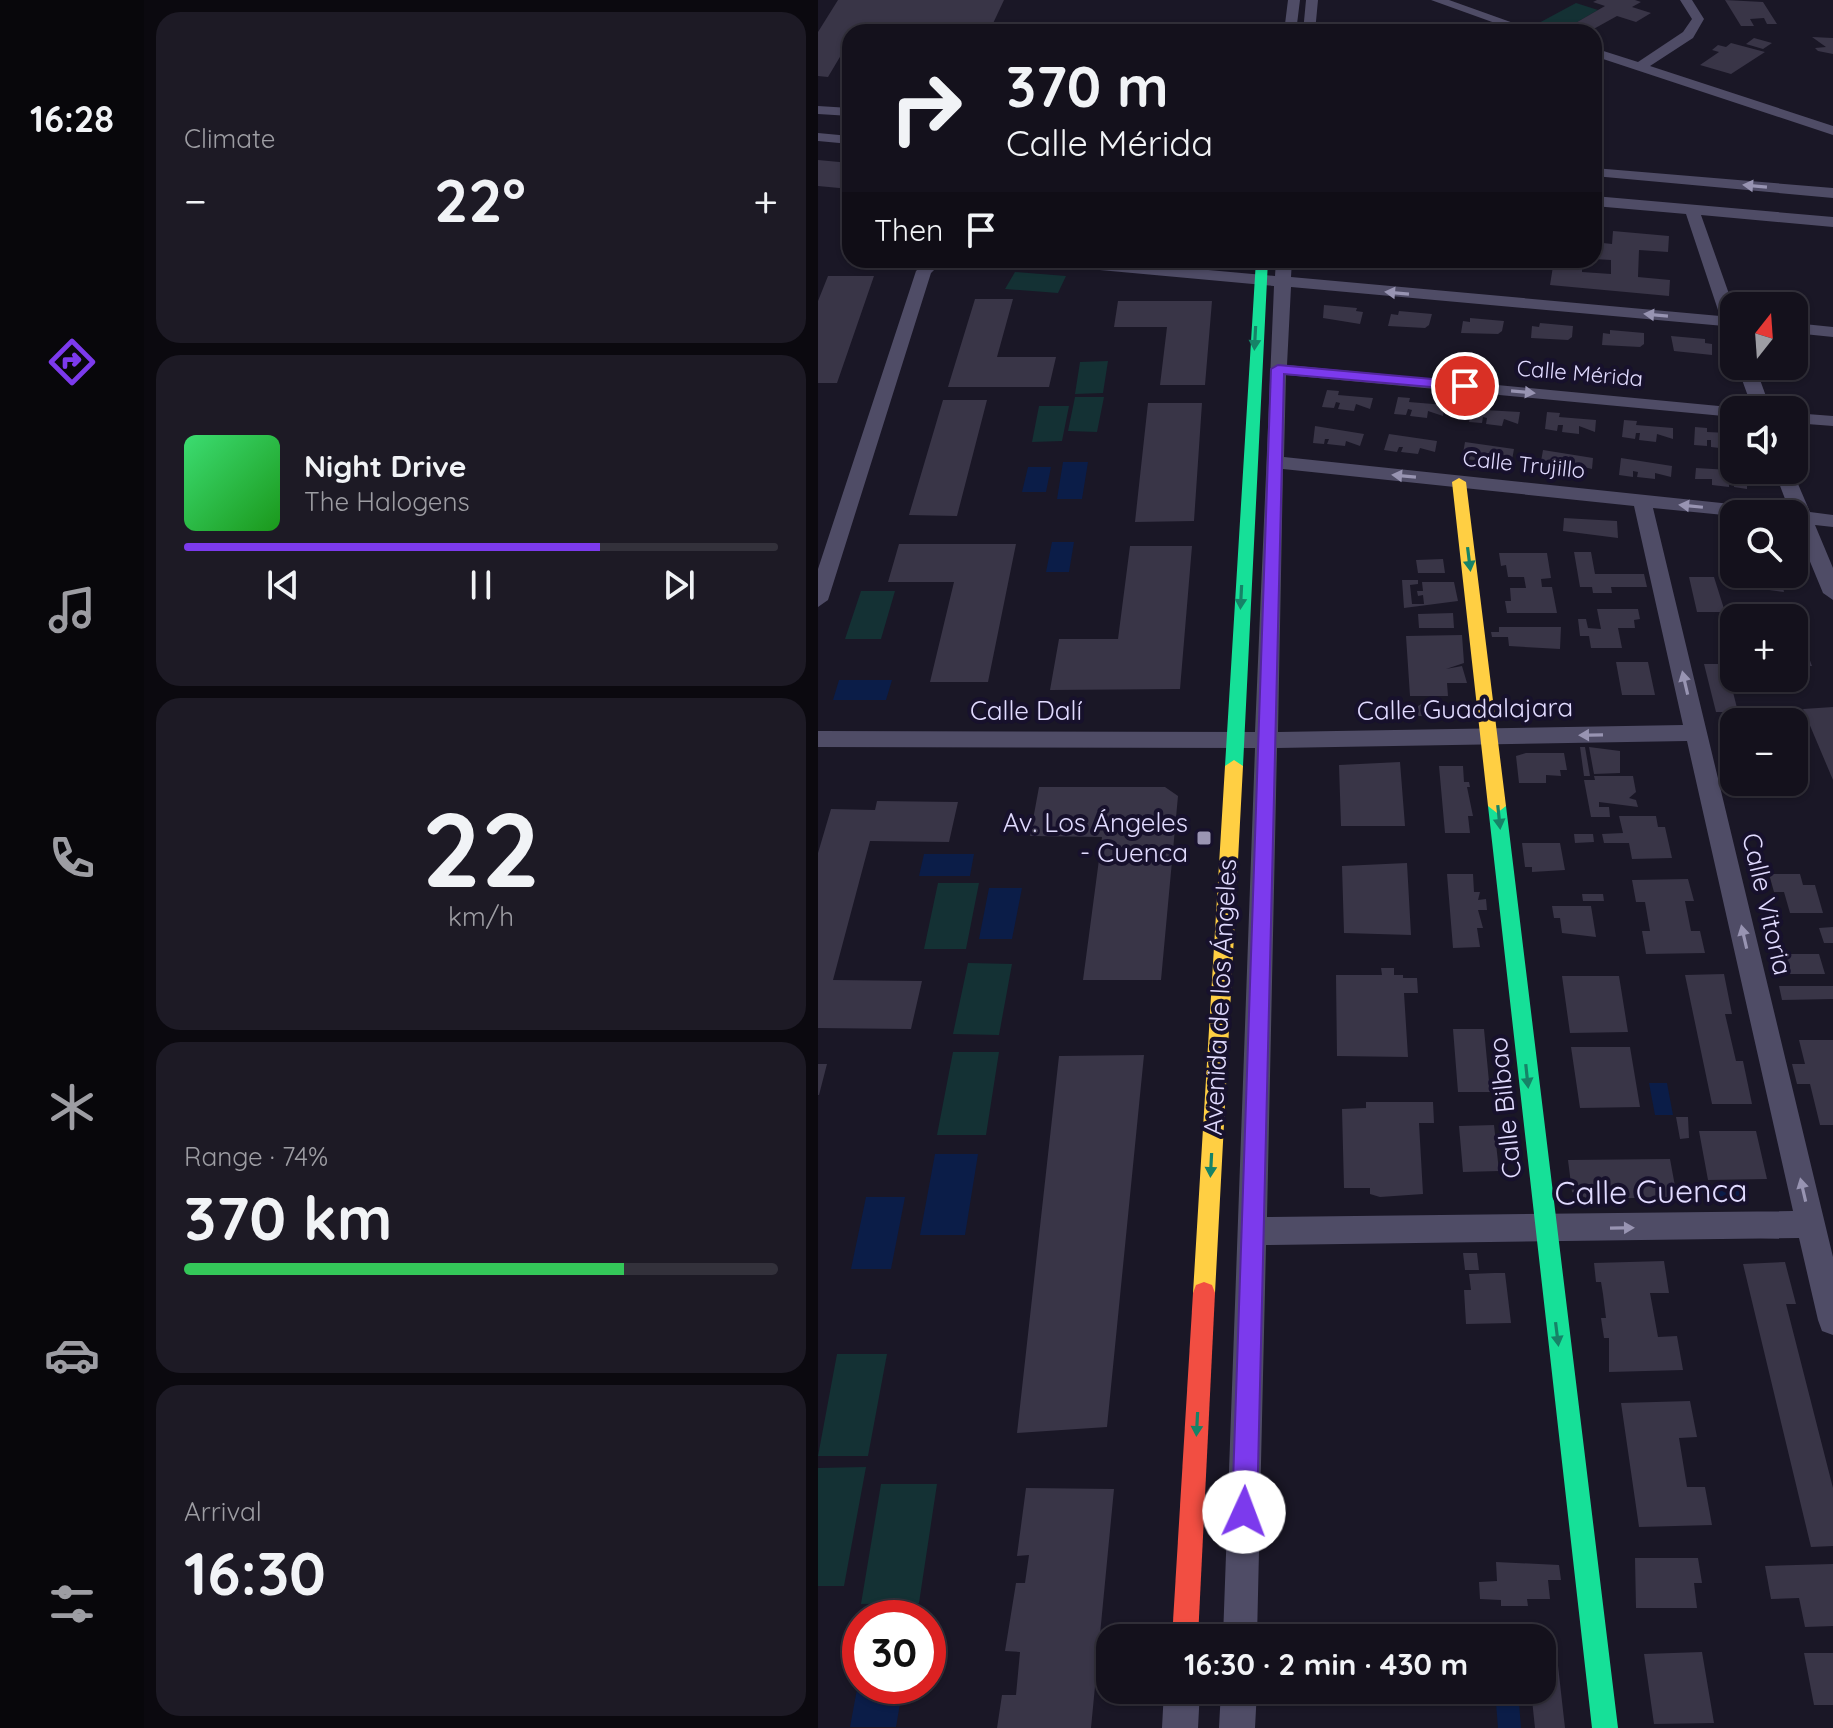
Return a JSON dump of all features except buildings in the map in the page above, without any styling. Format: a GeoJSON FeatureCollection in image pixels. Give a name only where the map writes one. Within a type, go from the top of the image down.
{"type":"FeatureCollection","features":[{"type":"Feature","properties":{"kind":"street"},"geometry":{"type":"LineString","coordinates":[[1291,24],[1294,0]]}},
{"type":"Feature","properties":{"kind":"street"},"geometry":{"type":"LineString","coordinates":[[1310,24],[1312,0]]}},
{"type":"Feature","properties":{"kind":"street"},"geometry":{"type":"LineString","coordinates":[[1437,0],[1509,24]]}},
{"type":"Feature","properties":{"kind":"street"},"geometry":{"type":"LineString","coordinates":[[1639,67],[1688,35],[1698,19],[1686,0]]}},
{"type":"Feature","properties":{"kind":"street"},"geometry":{"type":"LineString","coordinates":[[1602,55],[1833,131]]}},
{"type":"Feature","properties":{"kind":"street"},"geometry":{"type":"LineString","coordinates":[[818,110],[842,112]]}},
{"type":"Feature","properties":{"kind":"street"},"geometry":{"type":"LineString","coordinates":[[818,137],[842,139]]}},
{"type":"Feature","properties":{"kind":"street"},"geometry":{"type":"LineString","coordinates":[[1602,173],[1833,193]]}},
{"type":"Feature","properties":{"kind":"street"},"geometry":{"type":"LineString","coordinates":[[1602,202],[1833,222]]}},
{"type":"Feature","properties":{"kind":"street"},"geometry":{"type":"LineString","coordinates":[[1692,210],[1721,292]]}},
{"type":"Feature","properties":{"kind":"street"},"geometry":{"type":"LineString","coordinates":[[818,600],[927,268]]}},
{"type":"Feature","properties":{"kind":"street"},"geometry":{"type":"LineString","coordinates":[[1177,268],[1276,274],[1720,325]]}},
{"type":"Feature","properties":{"kind":"street","name":"Avenida de los Ángeles"},"geometry":{"type":"LineString","coordinates":[[1240,1624],[1269,740],[1278,369],[1276,274]]}},
{"type":"Feature","properties":{"kind":"street","name":"Avenida de los Ángeles"},"geometry":{"type":"LineString","coordinates":[[1186,1624],[1234,740],[1276,274]]}},
{"type":"Feature","properties":{"kind":"street"},"geometry":{"type":"LineString","coordinates":[[1808,329],[1833,332]]}},
{"type":"Feature","properties":{"kind":"street","name":"Calle Mérida"},"geometry":{"type":"LineString","coordinates":[[1278,369],[1720,411]]}},
{"type":"Feature","properties":{"kind":"street"},"geometry":{"type":"LineString","coordinates":[[1808,419],[1833,421]]}},
{"type":"Feature","properties":{"kind":"street","name":"Calle Trujillo"},"geometry":{"type":"LineString","coordinates":[[1275,462],[1720,509]]}},
{"type":"Feature","properties":{"kind":"street","name":"Calle Bilbao"},"geometry":{"type":"LineString","coordinates":[[1459,482],[1544,1230],[1605,1728]]}},
{"type":"Feature","properties":{"kind":"street","name":"Calle Vitoria"},"geometry":{"type":"LineString","coordinates":[[1642,501],[1833,1320]]}},
{"type":"Feature","properties":{"kind":"street"},"geometry":{"type":"LineString","coordinates":[[1808,518],[1833,521]]}},
{"type":"Feature","properties":{"kind":"street"},"geometry":{"type":"LineString","coordinates":[[1808,540],[1833,593]]}},
{"type":"Feature","properties":{"kind":"street","name":"Calle Guadalajara"},"geometry":{"type":"LineString","coordinates":[[1234,740],[1697,733]]}},
{"type":"Feature","properties":{"kind":"street","name":"Calle Dalí"},"geometry":{"type":"LineString","coordinates":[[818,739],[1234,740]]}},
{"type":"Feature","properties":{"kind":"street","name":"Calle Cuenca"},"geometry":{"type":"LineString","coordinates":[[1253,1231],[1544,1230],[1811,1224]]}},
{"type":"Feature","properties":{"kind":"street"},"geometry":{"type":"LineString","coordinates":[[1180,1728],[1181,1704]]}},
{"type":"Feature","properties":{"kind":"street"},"geometry":{"type":"LineString","coordinates":[[1237,1728],[1238,1704]]}},
{"type":"Feature","properties":{"kind":"green space"},"geometry":{"type":"Polygon","coordinates":[[[1576,3],[1598,10],[1574,24],[1537,24],[1576,3]]]}},
{"type":"Feature","properties":{"kind":"green space"},"geometry":{"type":"Polygon","coordinates":[[[1015,272],[1066,276],[1058,293],[1005,289],[1015,272]]]}},
{"type":"Feature","properties":{"kind":"green space"},"geometry":{"type":"Polygon","coordinates":[[[1108,361],[1103,393],[1075,394],[1080,362],[1108,361]]]}},
{"type":"Feature","properties":{"kind":"green space"},"geometry":{"type":"Polygon","coordinates":[[[1075,397],[1104,397],[1097,432],[1068,431],[1075,397]]]}},
{"type":"Feature","properties":{"kind":"green space"},"geometry":{"type":"Polygon","coordinates":[[[1039,406],[1069,406],[1062,441],[1032,442],[1039,406]]]}},
{"type":"Feature","properties":{"kind":"green space"},"geometry":{"type":"Polygon","coordinates":[[[861,591],[895,591],[881,639],[845,639],[861,591]]]}},
{"type":"Feature","properties":{"kind":"green space"},"geometry":{"type":"Polygon","coordinates":[[[938,883],[979,883],[966,949],[924,949],[938,883]]]}},
{"type":"Feature","properties":{"kind":"green space"},"geometry":{"type":"Polygon","coordinates":[[[968,963],[1012,964],[999,1035],[953,1034],[968,963]]]}},
{"type":"Feature","properties":{"kind":"green space"},"geometry":{"type":"Polygon","coordinates":[[[953,1052],[999,1052],[986,1135],[937,1135],[953,1052]]]}},
{"type":"Feature","properties":{"kind":"green space"},"geometry":{"type":"Polygon","coordinates":[[[837,1354],[887,1354],[868,1456],[818,1456],[837,1354]]]}},
{"type":"Feature","properties":{"kind":"green space"},"geometry":{"type":"Polygon","coordinates":[[[866,1467],[844,1586],[818,1586],[818,1468],[866,1467]]]}},
{"type":"Feature","properties":{"kind":"green space"},"geometry":{"type":"Polygon","coordinates":[[[881,1484],[937,1484],[919,1600],[862,1600],[881,1484]]]}},
{"type":"Feature","properties":{"kind":"water"},"geometry":{"type":"Polygon","coordinates":[[[1063,462],[1088,462],[1082,499],[1057,499],[1063,462]]]}},
{"type":"Feature","properties":{"kind":"water"},"geometry":{"type":"Polygon","coordinates":[[[1028,467],[1051,467],[1046,492],[1022,492],[1028,467]]]}},
{"type":"Feature","properties":{"kind":"water"},"geometry":{"type":"Polygon","coordinates":[[[1052,542],[1074,542],[1069,572],[1046,572],[1052,542]]]}},
{"type":"Feature","properties":{"kind":"water"},"geometry":{"type":"Polygon","coordinates":[[[839,680],[892,680],[886,700],[833,700],[839,680]]]}},
{"type":"Feature","properties":{"kind":"water"},"geometry":{"type":"Polygon","coordinates":[[[924,854],[974,854],[970,876],[919,876],[924,854]]]}},
{"type":"Feature","properties":{"kind":"water"},"geometry":{"type":"Polygon","coordinates":[[[989,888],[1022,888],[1012,939],[979,939],[989,888]]]}},
{"type":"Feature","properties":{"kind":"water"},"geometry":{"type":"Polygon","coordinates":[[[1649,1083],[1667,1083],[1673,1115],[1655,1115],[1649,1083]]]}},
{"type":"Feature","properties":{"kind":"water"},"geometry":{"type":"Polygon","coordinates":[[[935,1154],[978,1154],[965,1235],[920,1235],[935,1154]]]}},
{"type":"Feature","properties":{"kind":"water"},"geometry":{"type":"Polygon","coordinates":[[[1701,1186],[1739,1186],[1743,1202],[1705,1202],[1701,1186]]]}},
{"type":"Feature","properties":{"kind":"water"},"geometry":{"type":"Polygon","coordinates":[[[866,1197],[905,1197],[891,1269],[851,1269],[866,1197]]]}},
{"type":"Feature","properties":{"kind":"water"},"geometry":{"type":"Polygon","coordinates":[[[854,1704],[900,1704],[896,1727],[850,1727],[854,1704]]]}},
{"type":"Feature","properties":{"kind":"water"},"geometry":{"type":"Polygon","coordinates":[[[1496,1704],[1519,1704],[1521,1728],[1498,1728],[1496,1704]]]}},
{"type":"Feature","properties":{"kind":"traffic: fast"},"geometry":{"type":"LineString","coordinates":[[1234,766],[1262,268]]}},
{"type":"Feature","properties":{"kind":"traffic: fast"},"geometry":{"type":"LineString","coordinates":[[1497,806],[1605,1728]]}},
{"type":"Feature","properties":{"kind":"traffic: slow"},"geometry":{"type":"LineString","coordinates":[[1459,482],[1497,806]]}},
{"type":"Feature","properties":{"kind":"traffic: slow"},"geometry":{"type":"LineString","coordinates":[[1204,1293],[1234,766]]}},
{"type":"Feature","properties":{"kind":"traffic: jam"},"geometry":{"type":"LineString","coordinates":[[1186,1624],[1204,1293]]}},
{"type":"Feature","properties":{"kind":"place","name":"Av. Los Ángeles - Cuenca"},"geometry":{"type":"Point","coordinates":[1204,838]}},
{"type":"Feature","properties":{"kind":"route"},"geometry":{"type":"LineString","coordinates":[[1244,1512],[1271,697],[1278,369],[1465,386]]}}]}
